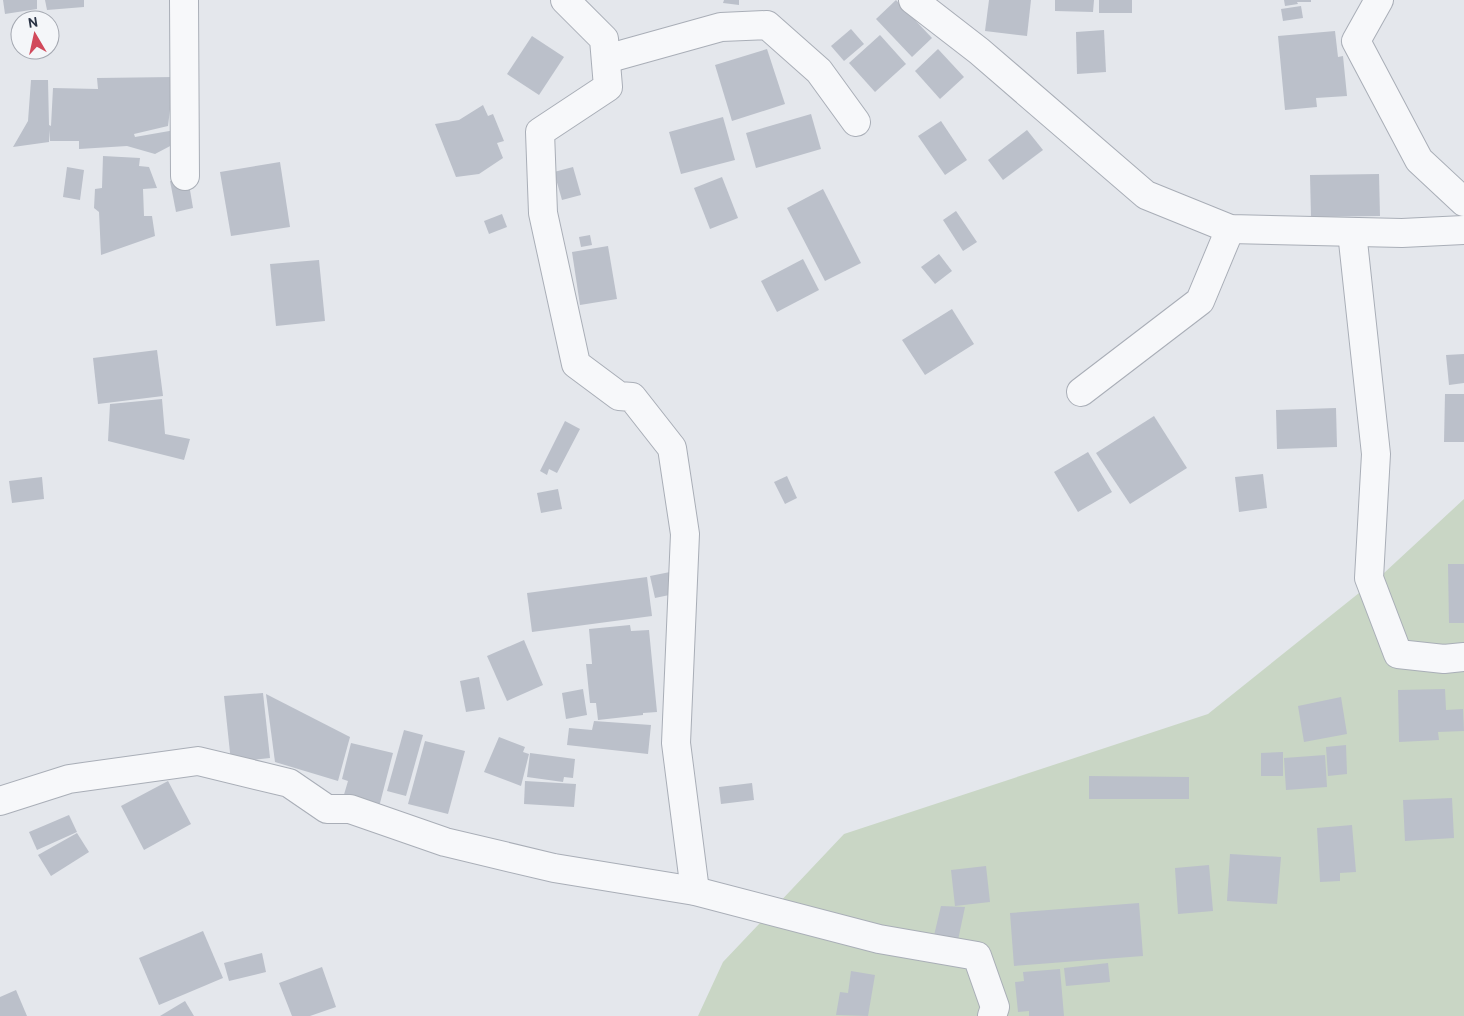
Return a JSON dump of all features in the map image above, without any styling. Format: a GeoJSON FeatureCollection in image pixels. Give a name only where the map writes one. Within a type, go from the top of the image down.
{"type":"FeatureCollection","features":[{"type":"Feature","properties":{"kind":"street"},"geometry":{"type":"LineString","coordinates":[[184,0],[185,176]]}},
{"type":"Feature","properties":{"kind":"street"},"geometry":{"type":"LineString","coordinates":[[565,0],[604,39],[608,87],[540,132],[543,213],[576,364],[618,396],[632,397],[672,448],[685,534],[676,743],[695,891]]}},
{"type":"Feature","properties":{"kind":"street"},"geometry":{"type":"LineString","coordinates":[[913,0],[979,51],[1146,195],[1230,229],[1402,233],[1464,230]]}},
{"type":"Feature","properties":{"kind":"street"},"geometry":{"type":"LineString","coordinates":[[1379,0],[1356,41],[1418,160],[1464,202]]}},
{"type":"Feature","properties":{"kind":"street"},"geometry":{"type":"LineString","coordinates":[[606,59],[721,27],[767,25],[819,71],[856,122]]}},
{"type":"Feature","properties":{"kind":"street"},"geometry":{"type":"LineString","coordinates":[[1081,392],[1200,301],[1230,229]]}},
{"type":"Feature","properties":{"kind":"street"},"geometry":{"type":"LineString","coordinates":[[1352,232],[1376,454],[1369,578],[1398,654],[1444,659],[1464,656]]}},
{"type":"Feature","properties":{"kind":"street"},"geometry":{"type":"LineString","coordinates":[[0,802],[69,780],[198,761],[289,783],[327,809],[350,809],[445,842],[554,868],[695,891],[879,939],[977,956],[995,1007],[992,1016]]}},
{"type":"Feature","properties":{"kind":"green space"},"geometry":{"type":"Polygon","coordinates":[[[1464,499],[1464,1016],[698,1016],[723,962],[844,834],[1208,714],[1384,573],[1464,499]]]}},
{"type":"Feature","properties":{"kind":"building"},"geometry":{"type":"Polygon","coordinates":[[[3,0],[37,0],[37,9],[10,10],[10,13],[5,14],[3,0]]]}},
{"type":"Feature","properties":{"kind":"building"},"geometry":{"type":"Polygon","coordinates":[[[45,0],[84,0],[84,7],[47,10],[45,0]]]}},
{"type":"Feature","properties":{"kind":"building"},"geometry":{"type":"Polygon","coordinates":[[[724,0],[739,0],[739,5],[723,3],[724,0]]]}},
{"type":"Feature","properties":{"kind":"building"},"geometry":{"type":"Polygon","coordinates":[[[896,0],[932,38],[912,57],[876,19],[896,0]]]}},
{"type":"Feature","properties":{"kind":"building"},"geometry":{"type":"Polygon","coordinates":[[[989,0],[1031,0],[1027,36],[985,31],[989,0]]]}},
{"type":"Feature","properties":{"kind":"building"},"geometry":{"type":"Polygon","coordinates":[[[1055,0],[1094,0],[1093,12],[1055,11],[1055,0]]]}},
{"type":"Feature","properties":{"kind":"building"},"geometry":{"type":"Polygon","coordinates":[[[1099,0],[1132,0],[1132,13],[1099,13],[1099,0]]]}},
{"type":"Feature","properties":{"kind":"building"},"geometry":{"type":"Polygon","coordinates":[[[1284,0],[1311,0],[1311,2],[1297,2],[1298,4],[1285,6],[1284,0]]]}},
{"type":"Feature","properties":{"kind":"building"},"geometry":{"type":"Polygon","coordinates":[[[1301,6],[1303,18],[1283,21],[1281,9],[1301,6]]]}},
{"type":"Feature","properties":{"kind":"building"},"geometry":{"type":"Polygon","coordinates":[[[851,29],[864,44],[844,61],[831,46],[851,29]]]}},
{"type":"Feature","properties":{"kind":"building"},"geometry":{"type":"Polygon","coordinates":[[[1104,30],[1106,72],[1077,74],[1076,32],[1104,30]]]}},
{"type":"Feature","properties":{"kind":"building"},"geometry":{"type":"Polygon","coordinates":[[[1335,31],[1338,57],[1343,56],[1347,96],[1316,98],[1317,107],[1285,110],[1278,36],[1335,31]]]}},
{"type":"Feature","properties":{"kind":"building"},"geometry":{"type":"Polygon","coordinates":[[[880,35],[906,64],[875,92],[849,63],[880,35]]]}},
{"type":"Feature","properties":{"kind":"building"},"geometry":{"type":"Polygon","coordinates":[[[532,36],[564,57],[539,95],[507,74],[532,36]]]}},
{"type":"Feature","properties":{"kind":"building"},"geometry":{"type":"Polygon","coordinates":[[[767,49],[785,104],[732,121],[715,65],[767,49]]]}},
{"type":"Feature","properties":{"kind":"building"},"geometry":{"type":"Polygon","coordinates":[[[938,49],[964,77],[940,99],[915,71],[938,49]]]}},
{"type":"Feature","properties":{"kind":"building"},"geometry":{"type":"Polygon","coordinates":[[[174,77],[168,126],[134,134],[135,137],[175,130],[174,144],[155,154],[127,146],[79,149],[79,141],[50,141],[50,130],[49,142],[13,147],[28,121],[31,80],[48,80],[49,125],[51,126],[53,88],[98,89],[97,78],[174,77]]]}},
{"type":"Feature","properties":{"kind":"building"},"geometry":{"type":"Polygon","coordinates":[[[483,105],[488,116],[493,114],[504,141],[497,143],[503,158],[479,174],[456,177],[435,124],[459,120],[483,105]]]}},
{"type":"Feature","properties":{"kind":"building"},"geometry":{"type":"Polygon","coordinates":[[[811,114],[821,149],[756,168],[746,133],[811,114]]]}},
{"type":"Feature","properties":{"kind":"building"},"geometry":{"type":"Polygon","coordinates":[[[723,117],[735,160],[681,174],[669,132],[723,117]]]}},
{"type":"Feature","properties":{"kind":"building"},"geometry":{"type":"Polygon","coordinates":[[[941,121],[967,160],[945,175],[918,136],[941,121]]]}},
{"type":"Feature","properties":{"kind":"building"},"geometry":{"type":"Polygon","coordinates":[[[1027,130],[1043,150],[1003,180],[988,160],[1027,130]]]}},
{"type":"Feature","properties":{"kind":"building"},"geometry":{"type":"Polygon","coordinates":[[[103,156],[140,158],[139,166],[149,167],[157,188],[143,189],[144,216],[152,216],[155,236],[101,255],[99,212],[94,208],[95,189],[102,188],[103,156]]]}},
{"type":"Feature","properties":{"kind":"building"},"geometry":{"type":"Polygon","coordinates":[[[280,162],[290,227],[231,236],[220,172],[280,162]]]}},
{"type":"Feature","properties":{"kind":"building"},"geometry":{"type":"Polygon","coordinates":[[[67,167],[84,170],[80,200],[63,197],[67,167]]]}},
{"type":"Feature","properties":{"kind":"building"},"geometry":{"type":"Polygon","coordinates":[[[573,167],[581,195],[562,200],[554,172],[573,167]]]}},
{"type":"Feature","properties":{"kind":"building"},"geometry":{"type":"Polygon","coordinates":[[[1379,174],[1380,216],[1311,217],[1310,175],[1379,174]]]}},
{"type":"Feature","properties":{"kind":"building"},"geometry":{"type":"Polygon","coordinates":[[[722,177],[738,218],[710,229],[694,188],[722,177]]]}},
{"type":"Feature","properties":{"kind":"building"},"geometry":{"type":"Polygon","coordinates":[[[188,178],[193,208],[176,212],[170,181],[188,178]]]}},
{"type":"Feature","properties":{"kind":"building"},"geometry":{"type":"Polygon","coordinates":[[[823,189],[861,263],[825,281],[787,208],[823,189]]]}},
{"type":"Feature","properties":{"kind":"building"},"geometry":{"type":"Polygon","coordinates":[[[956,211],[977,242],[963,251],[943,220],[956,211]]]}},
{"type":"Feature","properties":{"kind":"building"},"geometry":{"type":"Polygon","coordinates":[[[502,214],[507,227],[489,234],[484,221],[502,214]]]}},
{"type":"Feature","properties":{"kind":"building"},"geometry":{"type":"Polygon","coordinates":[[[590,235],[592,245],[581,247],[579,237],[590,235]]]}},
{"type":"Feature","properties":{"kind":"building"},"geometry":{"type":"Polygon","coordinates":[[[608,246],[617,299],[580,305],[572,252],[608,246]]]}},
{"type":"Feature","properties":{"kind":"building"},"geometry":{"type":"Polygon","coordinates":[[[939,254],[952,271],[935,284],[921,267],[939,254]]]}},
{"type":"Feature","properties":{"kind":"building"},"geometry":{"type":"Polygon","coordinates":[[[803,259],[819,290],[777,312],[761,281],[803,259]]]}},
{"type":"Feature","properties":{"kind":"building"},"geometry":{"type":"Polygon","coordinates":[[[319,260],[325,321],[276,326],[270,264],[319,260]]]}},
{"type":"Feature","properties":{"kind":"building"},"geometry":{"type":"Polygon","coordinates":[[[952,309],[974,344],[925,375],[902,340],[952,309]]]}},
{"type":"Feature","properties":{"kind":"building"},"geometry":{"type":"Polygon","coordinates":[[[157,350],[163,396],[98,404],[93,358],[157,350]]]}},
{"type":"Feature","properties":{"kind":"building"},"geometry":{"type":"Polygon","coordinates":[[[1464,354],[1464,383],[1449,385],[1446,355],[1464,354]]]}},
{"type":"Feature","properties":{"kind":"building"},"geometry":{"type":"Polygon","coordinates":[[[1445,394],[1464,394],[1464,442],[1444,442],[1445,394]]]}},
{"type":"Feature","properties":{"kind":"building"},"geometry":{"type":"Polygon","coordinates":[[[162,399],[165,434],[190,439],[184,460],[108,441],[110,404],[162,399]]]}},
{"type":"Feature","properties":{"kind":"building"},"geometry":{"type":"Polygon","coordinates":[[[1336,408],[1337,447],[1277,449],[1276,410],[1336,408]]]}},
{"type":"Feature","properties":{"kind":"building"},"geometry":{"type":"Polygon","coordinates":[[[1154,416],[1187,468],[1130,504],[1096,453],[1154,416]]]}},
{"type":"Feature","properties":{"kind":"building"},"geometry":{"type":"Polygon","coordinates":[[[565,421],[580,429],[557,473],[549,469],[547,475],[540,471],[565,421]]]}},
{"type":"Feature","properties":{"kind":"building"},"geometry":{"type":"Polygon","coordinates":[[[1088,452],[1112,492],[1078,512],[1054,472],[1088,452]]]}},
{"type":"Feature","properties":{"kind":"building"},"geometry":{"type":"Polygon","coordinates":[[[1263,474],[1267,508],[1239,512],[1235,477],[1263,474]]]}},
{"type":"Feature","properties":{"kind":"building"},"geometry":{"type":"Polygon","coordinates":[[[787,476],[797,498],[785,504],[774,482],[787,476]]]}},
{"type":"Feature","properties":{"kind":"building"},"geometry":{"type":"Polygon","coordinates":[[[42,477],[44,499],[12,503],[9,481],[42,477]]]}},
{"type":"Feature","properties":{"kind":"building"},"geometry":{"type":"Polygon","coordinates":[[[558,489],[562,509],[541,513],[537,493],[558,489]]]}},
{"type":"Feature","properties":{"kind":"building"},"geometry":{"type":"Polygon","coordinates":[[[1448,564],[1464,564],[1464,623],[1449,623],[1448,564]]]}},
{"type":"Feature","properties":{"kind":"building"},"geometry":{"type":"Polygon","coordinates":[[[670,572],[674,594],[655,598],[650,576],[670,572]]]}},
{"type":"Feature","properties":{"kind":"building"},"geometry":{"type":"Polygon","coordinates":[[[647,577],[652,616],[532,632],[527,593],[647,577]]]}},
{"type":"Feature","properties":{"kind":"building"},"geometry":{"type":"Polygon","coordinates":[[[630,625],[631,631],[649,630],[657,712],[598,720],[596,703],[590,703],[586,664],[592,664],[589,629],[630,625]]]}},
{"type":"Feature","properties":{"kind":"building"},"geometry":{"type":"Polygon","coordinates":[[[524,640],[543,685],[507,701],[487,656],[524,640]]]}},
{"type":"Feature","properties":{"kind":"building"},"geometry":{"type":"Polygon","coordinates":[[[479,677],[485,709],[466,712],[460,681],[479,677]]]}},
{"type":"Feature","properties":{"kind":"building"},"geometry":{"type":"Polygon","coordinates":[[[583,689],[587,715],[566,719],[562,693],[583,689]]]}},
{"type":"Feature","properties":{"kind":"building"},"geometry":{"type":"Polygon","coordinates":[[[1445,689],[1446,710],[1463,709],[1464,731],[1438,732],[1439,740],[1399,742],[1398,690],[1445,689]]]}},
{"type":"Feature","properties":{"kind":"building"},"geometry":{"type":"Polygon","coordinates":[[[263,693],[270,758],[231,762],[224,696],[263,693]]]}},
{"type":"Feature","properties":{"kind":"building"},"geometry":{"type":"Polygon","coordinates":[[[266,694],[350,737],[338,781],[275,762],[266,694]]]}},
{"type":"Feature","properties":{"kind":"building"},"geometry":{"type":"Polygon","coordinates":[[[1341,697],[1347,734],[1304,742],[1298,706],[1341,697]]]}},
{"type":"Feature","properties":{"kind":"building"},"geometry":{"type":"Polygon","coordinates":[[[594,721],[651,725],[648,754],[567,745],[569,728],[592,730],[594,721]]]}},
{"type":"Feature","properties":{"kind":"building"},"geometry":{"type":"Polygon","coordinates":[[[404,730],[423,735],[406,796],[387,791],[404,730]]]}},
{"type":"Feature","properties":{"kind":"building"},"geometry":{"type":"Polygon","coordinates":[[[499,737],[525,747],[523,752],[529,754],[521,786],[484,772],[499,737]]]}},
{"type":"Feature","properties":{"kind":"building"},"geometry":{"type":"Polygon","coordinates":[[[425,741],[465,751],[448,814],[408,804],[425,741]]]}},
{"type":"Feature","properties":{"kind":"building"},"geometry":{"type":"Polygon","coordinates":[[[351,743],[393,753],[379,807],[343,798],[348,781],[342,779],[351,743]]]}},
{"type":"Feature","properties":{"kind":"building"},"geometry":{"type":"Polygon","coordinates":[[[1346,745],[1347,774],[1328,776],[1326,747],[1346,745]]]}},
{"type":"Feature","properties":{"kind":"building"},"geometry":{"type":"Polygon","coordinates":[[[1283,752],[1283,776],[1261,776],[1261,753],[1283,752]]]}},
{"type":"Feature","properties":{"kind":"building"},"geometry":{"type":"Polygon","coordinates":[[[530,753],[575,759],[573,778],[564,777],[563,782],[527,777],[530,753]]]}},
{"type":"Feature","properties":{"kind":"building"},"geometry":{"type":"Polygon","coordinates":[[[1325,755],[1327,787],[1286,790],[1284,758],[1325,755]]]}},
{"type":"Feature","properties":{"kind":"building"},"geometry":{"type":"Polygon","coordinates":[[[1089,776],[1189,777],[1189,799],[1089,799],[1089,776]]]}},
{"type":"Feature","properties":{"kind":"building"},"geometry":{"type":"Polygon","coordinates":[[[168,781],[191,824],[144,850],[121,806],[168,781]]]}},
{"type":"Feature","properties":{"kind":"building"},"geometry":{"type":"Polygon","coordinates":[[[525,781],[576,784],[574,807],[524,804],[525,781]]]}},
{"type":"Feature","properties":{"kind":"building"},"geometry":{"type":"Polygon","coordinates":[[[752,783],[754,800],[721,804],[719,787],[752,783]]]}},
{"type":"Feature","properties":{"kind":"building"},"geometry":{"type":"Polygon","coordinates":[[[1452,798],[1454,838],[1405,841],[1403,800],[1452,798]]]}},
{"type":"Feature","properties":{"kind":"building"},"geometry":{"type":"Polygon","coordinates":[[[69,815],[77,832],[37,850],[29,832],[69,815]]]}},
{"type":"Feature","properties":{"kind":"building"},"geometry":{"type":"Polygon","coordinates":[[[1352,825],[1356,872],[1340,873],[1340,881],[1320,882],[1317,828],[1352,825]]]}},
{"type":"Feature","properties":{"kind":"building"},"geometry":{"type":"Polygon","coordinates":[[[77,833],[89,852],[51,876],[38,855],[77,833]]]}},
{"type":"Feature","properties":{"kind":"building"},"geometry":{"type":"Polygon","coordinates":[[[1230,854],[1281,857],[1277,904],[1227,901],[1230,854]]]}},
{"type":"Feature","properties":{"kind":"building"},"geometry":{"type":"Polygon","coordinates":[[[1209,865],[1213,911],[1178,914],[1175,868],[1209,865]]]}},
{"type":"Feature","properties":{"kind":"building"},"geometry":{"type":"Polygon","coordinates":[[[986,866],[990,902],[955,906],[951,870],[986,866]]]}},
{"type":"Feature","properties":{"kind":"building"},"geometry":{"type":"Polygon","coordinates":[[[1139,903],[1143,956],[1014,966],[1010,913],[1139,903]]]}},
{"type":"Feature","properties":{"kind":"building"},"geometry":{"type":"Polygon","coordinates":[[[941,906],[965,907],[958,940],[932,944],[941,906]]]}},
{"type":"Feature","properties":{"kind":"building"},"geometry":{"type":"Polygon","coordinates":[[[203,931],[223,978],[159,1005],[139,958],[203,931]]]}},
{"type":"Feature","properties":{"kind":"building"},"geometry":{"type":"Polygon","coordinates":[[[262,953],[266,972],[229,981],[224,963],[262,953]]]}},
{"type":"Feature","properties":{"kind":"building"},"geometry":{"type":"Polygon","coordinates":[[[1108,963],[1110,982],[1066,986],[1064,968],[1108,963]]]}},
{"type":"Feature","properties":{"kind":"building"},"geometry":{"type":"Polygon","coordinates":[[[322,967],[336,1007],[310,1016],[292,1016],[279,983],[322,967]]]}},
{"type":"Feature","properties":{"kind":"building"},"geometry":{"type":"Polygon","coordinates":[[[1060,969],[1064,1016],[1029,1016],[1029,1011],[1018,1012],[1015,982],[1024,981],[1023,972],[1060,969]]]}},
{"type":"Feature","properties":{"kind":"building"},"geometry":{"type":"Polygon","coordinates":[[[851,971],[875,975],[868,1016],[836,1015],[840,992],[848,993],[851,971]]]}},
{"type":"Feature","properties":{"kind":"building"},"geometry":{"type":"Polygon","coordinates":[[[16,990],[27,1016],[0,1016],[0,997],[16,990]]]}},
{"type":"Feature","properties":{"kind":"building"},"geometry":{"type":"Polygon","coordinates":[[[185,1001],[194,1016],[160,1016],[185,1001]]]}}]}
